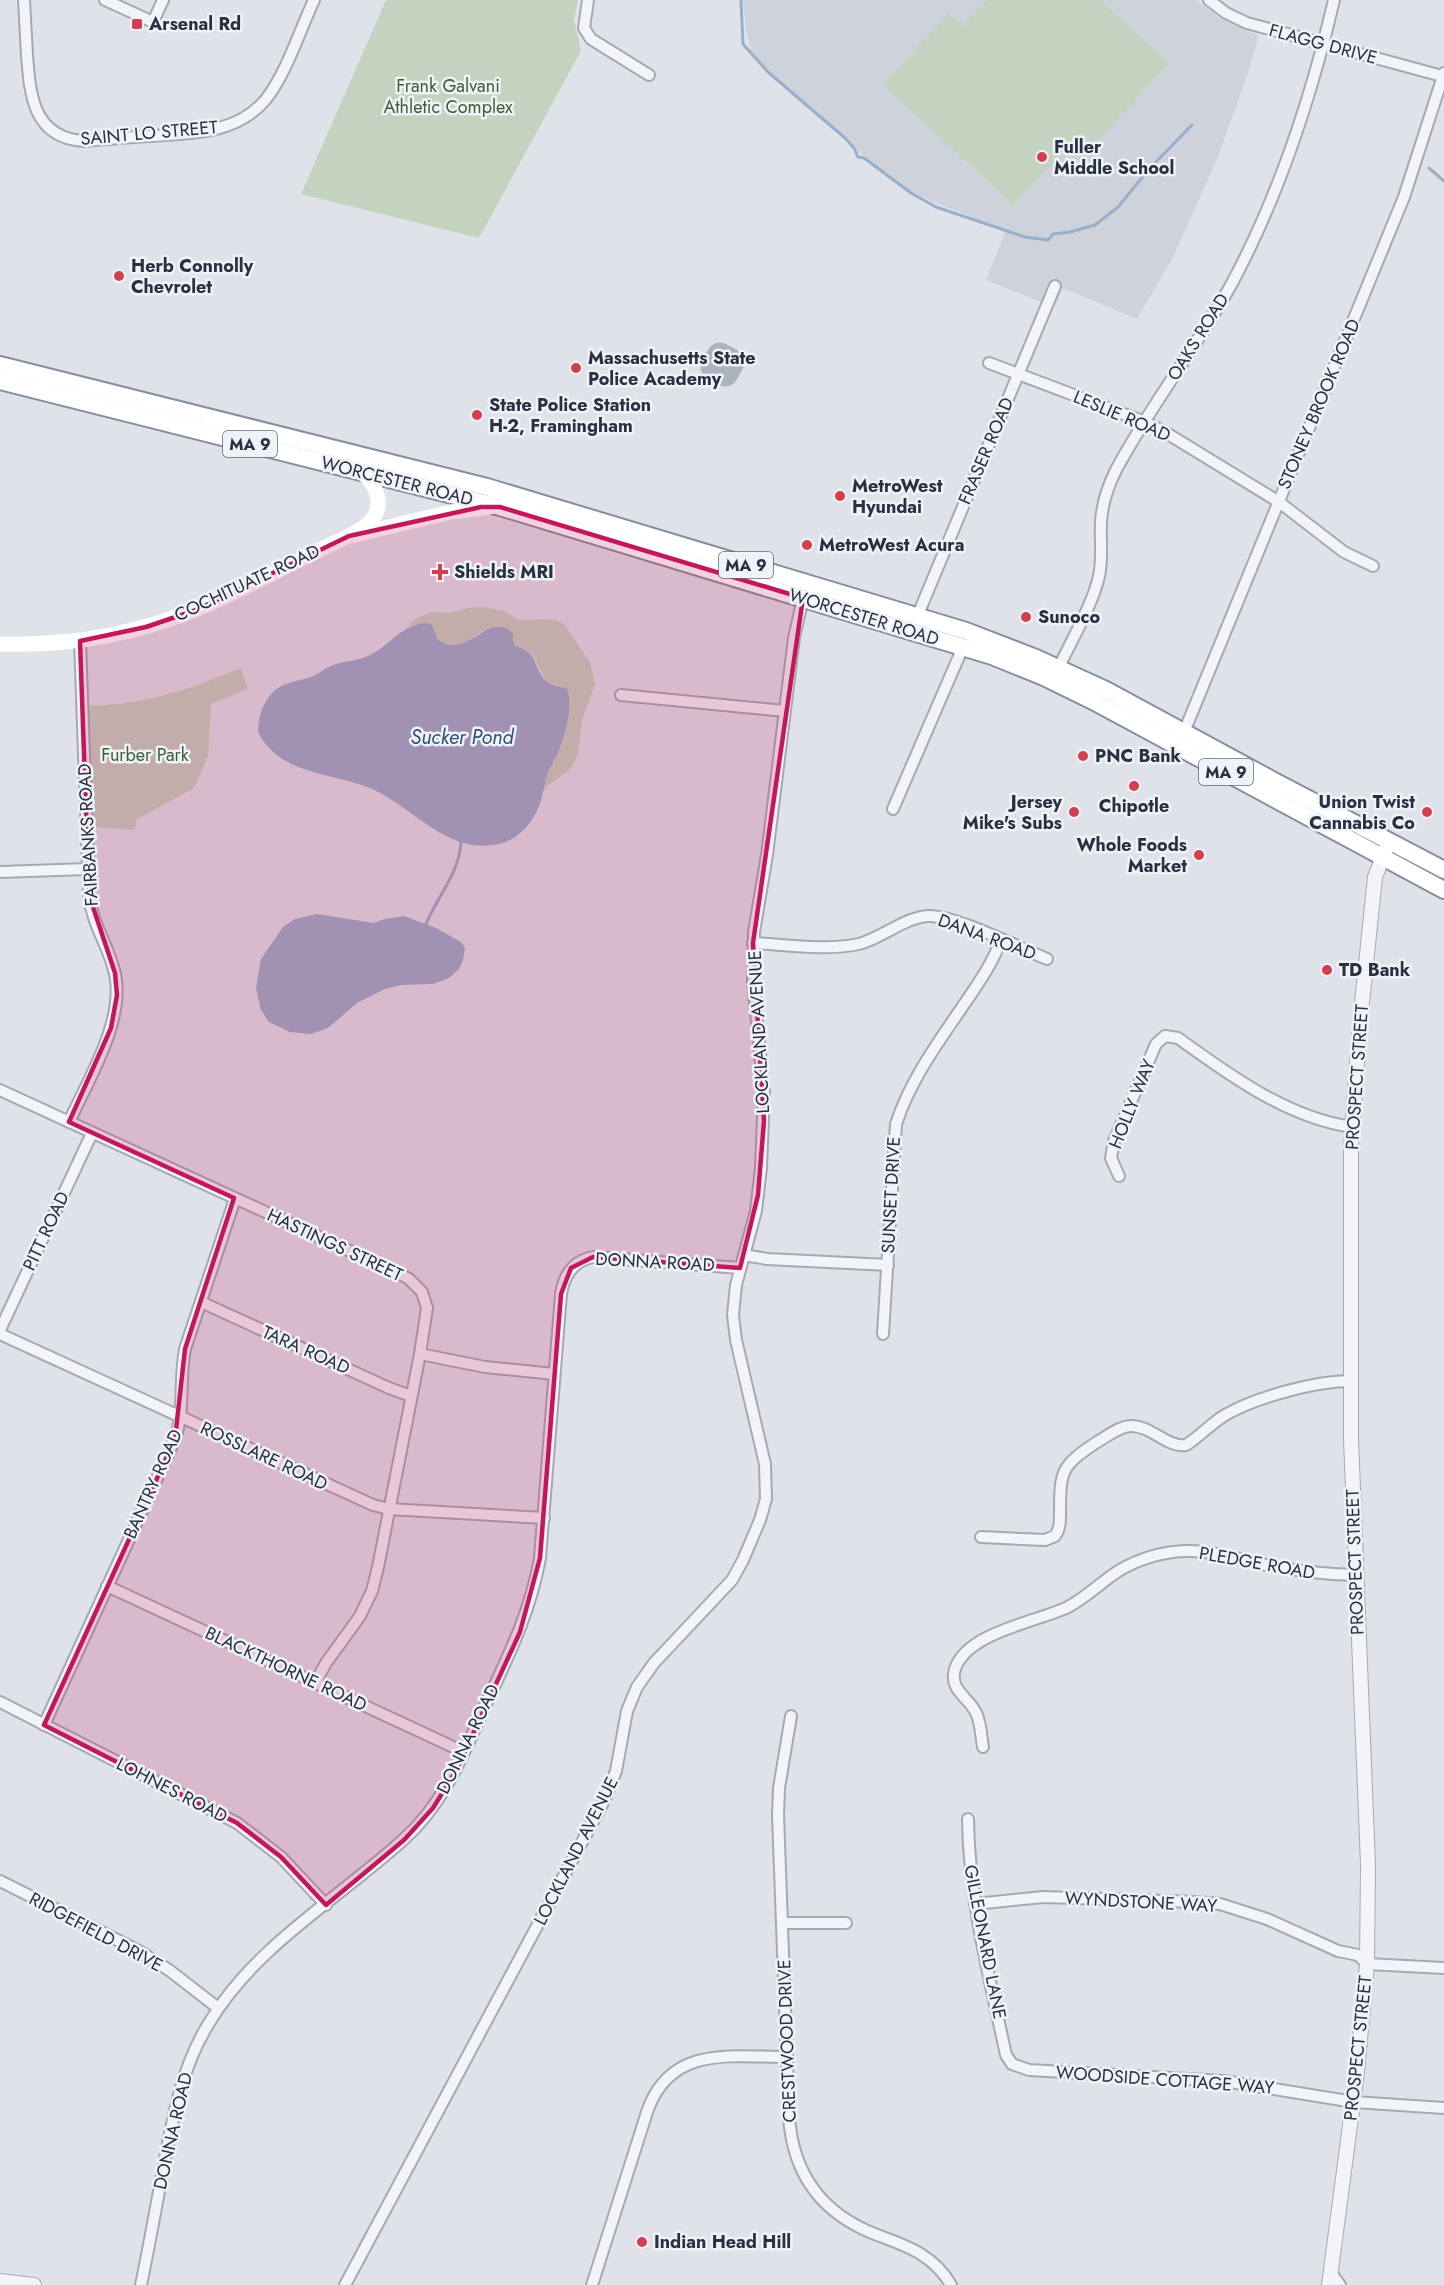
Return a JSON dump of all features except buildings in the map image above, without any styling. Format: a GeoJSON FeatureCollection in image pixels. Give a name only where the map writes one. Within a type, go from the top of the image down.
{"type":"FeatureCollection","features":[{"type":"Feature","properties":{"kind":"highway"},"geometry":{"type":"LineString","coordinates":[[0,352],[17,362],[67,382]]}},
{"type":"Feature","properties":{"kind":"highway","name":"WORCESTER ROAD"},"geometry":{"type":"LineString","coordinates":[[0,365],[488,487],[974,634],[1059,668],[1444,870]]}},
{"type":"Feature","properties":{"kind":"highway","name":"WORCESTER ROAD"},"geometry":{"type":"LineString","coordinates":[[0,381],[500,507],[804,598],[1017,666],[1069,689],[1184,749],[1444,890]]}},
{"type":"Feature","properties":{"kind":"main road","name":"COCHITUATE ROAD"},"geometry":{"type":"LineString","coordinates":[[0,644],[80,641],[146,627],[196,610],[350,536],[370,522],[377,510],[375,487],[360,471]]}},
{"type":"Feature","properties":{"kind":"main road","name":"COCHITUATE ROAD"},"geometry":{"type":"LineString","coordinates":[[350,536],[451,512],[482,507],[500,507]]}},
{"type":"Feature","properties":{"kind":"street","name":"SAINT LO STREET"},"geometry":{"type":"LineString","coordinates":[[24,0],[30,87],[37,112],[56,133],[65,138],[84,141],[201,132],[227,126],[248,115],[273,90],[314,0]]}},
{"type":"Feature","properties":{"kind":"street"},"geometry":{"type":"LineString","coordinates":[[105,0],[153,22],[163,0]]}},
{"type":"Feature","properties":{"kind":"street"},"geometry":{"type":"LineString","coordinates":[[588,0],[584,28],[591,39],[649,75]]}},
{"type":"Feature","properties":{"kind":"street","name":"FLAGG DRIVE"},"geometry":{"type":"LineString","coordinates":[[1209,0],[1226,13],[1247,23],[1324,45],[1443,74]]}},
{"type":"Feature","properties":{"kind":"street","name":"OAKS ROAD"},"geometry":{"type":"LineString","coordinates":[[1059,668],[1099,576],[1101,521],[1108,488],[1116,470],[1145,422],[1215,311],[1248,249],[1286,163],[1324,45],[1334,0]]}},
{"type":"Feature","properties":{"kind":"street","name":"STONEY BROOK ROAD"},"geometry":{"type":"LineString","coordinates":[[1184,732],[1404,197],[1443,74]]}},
{"type":"Feature","properties":{"kind":"street","name":"FRASER ROAD"},"geometry":{"type":"LineString","coordinates":[[917,617],[1055,286]]}},
{"type":"Feature","properties":{"kind":"street","name":"LESLIE ROAD"},"geometry":{"type":"LineString","coordinates":[[989,363],[1145,422],[1168,434],[1279,502],[1344,552],[1373,566]]}},
{"type":"Feature","properties":{"kind":"street","name":"LOCKLAND AVENUE"},"geometry":{"type":"LineString","coordinates":[[345,2285],[605,1799],[616,1771],[631,1699],[654,1663],[732,1580],[760,1520],[766,1499],[767,1476],[734,1327],[734,1300],[758,1195],[764,1114],[762,1064],[753,981],[753,943],[767,855],[794,638],[804,598]]}},
{"type":"Feature","properties":{"kind":"street","name":"FAIRBANKS ROAD"},"geometry":{"type":"LineString","coordinates":[[69,1122],[111,1028],[116,1005],[115,973],[93,918],[88,869],[80,641]]}},
{"type":"Feature","properties":{"kind":"street"},"geometry":{"type":"LineString","coordinates":[[893,809],[963,647]]}},
{"type":"Feature","properties":{"kind":"street"},"geometry":{"type":"LineString","coordinates":[[621,695],[785,711]]}},
{"type":"Feature","properties":{"kind":"street","name":"PROSPECT STREET"},"geometry":{"type":"LineString","coordinates":[[1330,2279],[1354,2102],[1367,1964],[1368,1865],[1356,1575],[1351,1381],[1352,1127],[1374,883],[1382,857],[1390,842]]}},
{"type":"Feature","properties":{"kind":"street"},"geometry":{"type":"LineString","coordinates":[[0,872],[88,869]]}},
{"type":"Feature","properties":{"kind":"street","name":"DANA ROAD"},"geometry":{"type":"LineString","coordinates":[[753,943],[820,947],[846,946],[868,941],[911,921],[930,916],[951,921],[1047,959]]}},
{"type":"Feature","properties":{"kind":"street","name":"SUNSET DRIVE"},"geometry":{"type":"LineString","coordinates":[[883,1334],[893,1140],[901,1108],[922,1066],[989,967],[1001,940]]}},
{"type":"Feature","properties":{"kind":"street","name":"HOLLY WAY"},"geometry":{"type":"LineString","coordinates":[[1119,1176],[1111,1158],[1114,1141],[1156,1044],[1165,1035],[1178,1038],[1257,1092],[1324,1121],[1352,1127]]}},
{"type":"Feature","properties":{"kind":"street","name":"HASTINGS STREET"},"geometry":{"type":"LineString","coordinates":[[0,1090],[409,1279],[422,1292],[427,1308],[420,1354],[375,1579],[366,1604],[353,1627],[326,1663],[315,1683]]}},
{"type":"Feature","properties":{"kind":"street","name":"PITT ROAD"},"geometry":{"type":"LineString","coordinates":[[0,1332],[3,1317],[92,1132]]}},
{"type":"Feature","properties":{"kind":"street","name":"BANTRY ROAD"},"geometry":{"type":"LineString","coordinates":[[44,1725],[175,1439],[181,1418],[183,1359],[235,1199]]}},
{"type":"Feature","properties":{"kind":"street"},"geometry":{"type":"LineString","coordinates":[[744,1255],[767,1259],[888,1265]]}},
{"type":"Feature","properties":{"kind":"street","name":"DONNA ROAD"},"geometry":{"type":"LineString","coordinates":[[141,2285],[181,2084],[201,2037],[218,2008],[238,1982],[261,1959],[393,1850],[420,1823],[448,1785],[520,1632],[540,1558],[563,1284],[571,1268],[584,1258],[615,1258],[740,1268]]}},
{"type":"Feature","properties":{"kind":"street","name":"TARA ROAD"},"geometry":{"type":"LineString","coordinates":[[201,1302],[411,1396]]}},
{"type":"Feature","properties":{"kind":"street","name":"ROSSLARE ROAD"},"geometry":{"type":"LineString","coordinates":[[0,1332],[364,1502],[389,1509],[544,1518]]}},
{"type":"Feature","properties":{"kind":"street"},"geometry":{"type":"LineString","coordinates":[[420,1354],[485,1367],[555,1374]]}},
{"type":"Feature","properties":{"kind":"street"},"geometry":{"type":"LineString","coordinates":[[981,1538],[1045,1540],[1055,1536],[1060,1526],[1061,1483],[1068,1465],[1078,1454],[1117,1430],[1132,1426],[1139,1427],[1176,1444],[1186,1444],[1216,1420],[1251,1403],[1331,1382],[1351,1381]]}},
{"type":"Feature","properties":{"kind":"street","name":"PLEDGE ROAD"},"geometry":{"type":"LineString","coordinates":[[983,1747],[977,1715],[955,1684],[956,1669],[963,1656],[971,1648],[1001,1631],[1068,1607],[1130,1565],[1155,1556],[1191,1551],[1319,1574],[1356,1575]]}},
{"type":"Feature","properties":{"kind":"street","name":"BLACKTHORNE ROAD"},"geometry":{"type":"LineString","coordinates":[[107,1586],[464,1752]]}},
{"type":"Feature","properties":{"kind":"street","name":"LOHNES ROAD"},"geometry":{"type":"LineString","coordinates":[[0,1702],[237,1823],[281,1857],[326,1905]]}},
{"type":"Feature","properties":{"kind":"street","name":"CRESTWOOD DRIVE"},"geometry":{"type":"LineString","coordinates":[[791,1716],[778,1801],[787,2057],[792,2143],[798,2165],[810,2186],[830,2208],[855,2226],[919,2252],[936,2265],[951,2285]]}},
{"type":"Feature","properties":{"kind":"street","name":"GILLEONARD LANE"},"geometry":{"type":"LineString","coordinates":[[968,1819],[970,1872],[975,1904],[1006,2055],[1012,2064]]}},
{"type":"Feature","properties":{"kind":"street","name":"RIDGEFIELD DRIVE"},"geometry":{"type":"LineString","coordinates":[[0,1881],[139,1951],[169,1970],[218,2008]]}},
{"type":"Feature","properties":{"kind":"street","name":"WYNDSTONE WAY"},"geometry":{"type":"LineString","coordinates":[[975,1904],[1043,1898],[1220,1904],[1267,1918],[1338,1951],[1358,1955],[1367,1964]]}},
{"type":"Feature","properties":{"kind":"street"},"geometry":{"type":"LineString","coordinates":[[782,1923],[846,1923]]}},
{"type":"Feature","properties":{"kind":"street"},"geometry":{"type":"LineString","coordinates":[[1367,1964],[1444,1968]]}},
{"type":"Feature","properties":{"kind":"street"},"geometry":{"type":"LineString","coordinates":[[592,2285],[648,2109],[664,2079],[683,2066],[705,2060],[732,2057],[787,2057]]}},
{"type":"Feature","properties":{"kind":"street","name":"WOODSIDE COTTAGE WAY"},"geometry":{"type":"LineString","coordinates":[[1012,2064],[1029,2070],[1224,2081],[1354,2102],[1444,2108]]}},
{"type":"Feature","properties":{"kind":"street"},"geometry":{"type":"LineString","coordinates":[[1330,2279],[1340,2285]]}},
{"type":"Feature","properties":{"kind":"street"},"geometry":{"type":"LineString","coordinates":[[0,2281],[34,2285]]}},
{"type":"Feature","properties":{"kind":"highlighted area"},"geometry":{"type":"Polygon","coordinates":[[[481,507],[500,507],[803,598],[753,943],[764,1121],[758,1195],[740,1268],[593,1257],[571,1268],[561,1294],[540,1558],[520,1632],[456,1771],[433,1808],[404,1840],[326,1905],[281,1857],[237,1823],[44,1725],[175,1439],[185,1349],[234,1198],[69,1122],[111,1028],[117,995],[115,973],[89,895],[80,641],[146,627],[196,610],[349,536],[481,507]]]}},
{"type":"Feature","properties":{"kind":"shaded area","name":"Fuller Middle School"},"geometry":{"type":"Polygon","coordinates":[[[743,0],[1196,0],[1221,19],[1259,36],[1216,162],[1173,257],[1137,319],[1063,288],[1054,307],[986,280],[1006,230],[933,202],[898,185],[860,153],[752,56],[743,0]]]}},
{"type":"Feature","properties":{"kind":"green space","name":"Frank Galvani Athletic Complex"},"geometry":{"type":"Polygon","coordinates":[[[386,0],[578,0],[574,20],[581,51],[479,238],[301,194],[386,0]]]}},
{"type":"Feature","properties":{"kind":"green space"},"geometry":{"type":"Polygon","coordinates":[[[987,0],[1099,0],[1169,63],[1094,145],[1080,133],[1014,205],[883,85],[949,13],[963,26],[987,0]]]}},
{"type":"Feature","properties":{"kind":"green space"},"geometry":{"type":"Polygon","coordinates":[[[483,607],[504,611],[519,620],[555,620],[564,624],[590,662],[595,684],[582,720],[578,754],[567,772],[552,782],[543,792],[566,729],[570,712],[570,695],[561,686],[548,683],[533,655],[526,649],[515,646],[499,625],[483,631],[462,645],[438,640],[432,625],[419,624],[406,627],[414,620],[431,612],[450,613],[467,608],[483,607]]]}},
{"type":"Feature","properties":{"kind":"green space","name":"Furber Park"},"geometry":{"type":"Polygon","coordinates":[[[241,668],[248,689],[211,704],[208,756],[194,788],[136,820],[135,830],[92,827],[89,706],[110,705],[166,695],[241,668]]]}},
{"type":"Feature","properties":{"kind":"water","name":"Sucker Pond"},"geometry":{"type":"Polygon","coordinates":[[[427,623],[432,625],[438,640],[450,644],[460,644],[486,630],[503,627],[513,633],[515,646],[532,655],[545,680],[550,684],[567,689],[569,716],[538,808],[524,830],[502,843],[483,846],[466,844],[449,838],[388,797],[372,789],[293,765],[268,746],[258,732],[264,705],[278,688],[313,676],[333,665],[368,656],[409,627],[427,623]]]}},
{"type":"Feature","properties":{"kind":"water"},"geometry":{"type":"Polygon","coordinates":[[[317,914],[374,923],[404,916],[436,928],[461,942],[465,948],[463,960],[459,969],[449,978],[433,984],[401,985],[385,989],[357,1003],[328,1028],[311,1034],[290,1032],[269,1022],[261,1010],[256,988],[261,959],[283,927],[295,919],[317,914]]]}},
{"type":"Feature","properties":{"kind":"waterway"},"geometry":{"type":"LineString","coordinates":[[741,0],[743,44],[768,72],[845,138],[858,157],[864,158],[911,193],[936,207],[1025,237],[1048,240],[1053,234],[1095,225],[1118,207],[1150,168],[1192,125]]}},
{"type":"Feature","properties":{"kind":"waterway"},"geometry":{"type":"LineString","coordinates":[[1429,168],[1444,181]]}},
{"type":"Feature","properties":{"kind":"waterway"},"geometry":{"type":"LineString","coordinates":[[426,924],[452,874],[461,842]]}},
{"type":"Feature","properties":{"kind":"taxiway"},"geometry":{"type":"LineString","coordinates":[[720,356],[731,362],[725,373],[714,367],[720,356]]}},
{"type":"Feature","properties":{"kind":"place","name":"Arsenal Rd"},"geometry":{"type":"Point","coordinates":[137,24]}},
{"type":"Feature","properties":{"kind":"place","name":"Fuller Middle School"},"geometry":{"type":"Point","coordinates":[1042,157]}},
{"type":"Feature","properties":{"kind":"place","name":"Herb Connolly Chevrolet"},"geometry":{"type":"Point","coordinates":[119,276]}},
{"type":"Feature","properties":{"kind":"place","name":"Massachusetts State Police Academy"},"geometry":{"type":"Point","coordinates":[576,368]}},
{"type":"Feature","properties":{"kind":"place","name":"State Police Station H-2, Framingham"},"geometry":{"type":"Point","coordinates":[477,415]}},
{"type":"Feature","properties":{"kind":"place","name":"MetroWest Hyundai"},"geometry":{"type":"Point","coordinates":[840,496]}},
{"type":"Feature","properties":{"kind":"place","name":"MetroWest Acura"},"geometry":{"type":"Point","coordinates":[807,545]}},
{"type":"Feature","properties":{"kind":"place","name":"Shields MRI"},"geometry":{"type":"Point","coordinates":[440,572]}},
{"type":"Feature","properties":{"kind":"place","name":"Sunoco"},"geometry":{"type":"Point","coordinates":[1026,617]}},
{"type":"Feature","properties":{"kind":"place","name":"PNC Bank"},"geometry":{"type":"Point","coordinates":[1083,756]}},
{"type":"Feature","properties":{"kind":"place","name":"Chipotle"},"geometry":{"type":"Point","coordinates":[1134,786]}},
{"type":"Feature","properties":{"kind":"place","name":"Jersey Mike's Subs"},"geometry":{"type":"Point","coordinates":[1074,812]}},
{"type":"Feature","properties":{"kind":"place","name":"Union Twist Cannabis Co"},"geometry":{"type":"Point","coordinates":[1427,812]}},
{"type":"Feature","properties":{"kind":"place","name":"Whole Foods Market"},"geometry":{"type":"Point","coordinates":[1199,855]}},
{"type":"Feature","properties":{"kind":"place","name":"TD Bank"},"geometry":{"type":"Point","coordinates":[1327,970]}},
{"type":"Feature","properties":{"kind":"place","name":"Indian Head Hill"},"geometry":{"type":"Point","coordinates":[642,2242]}}]}
